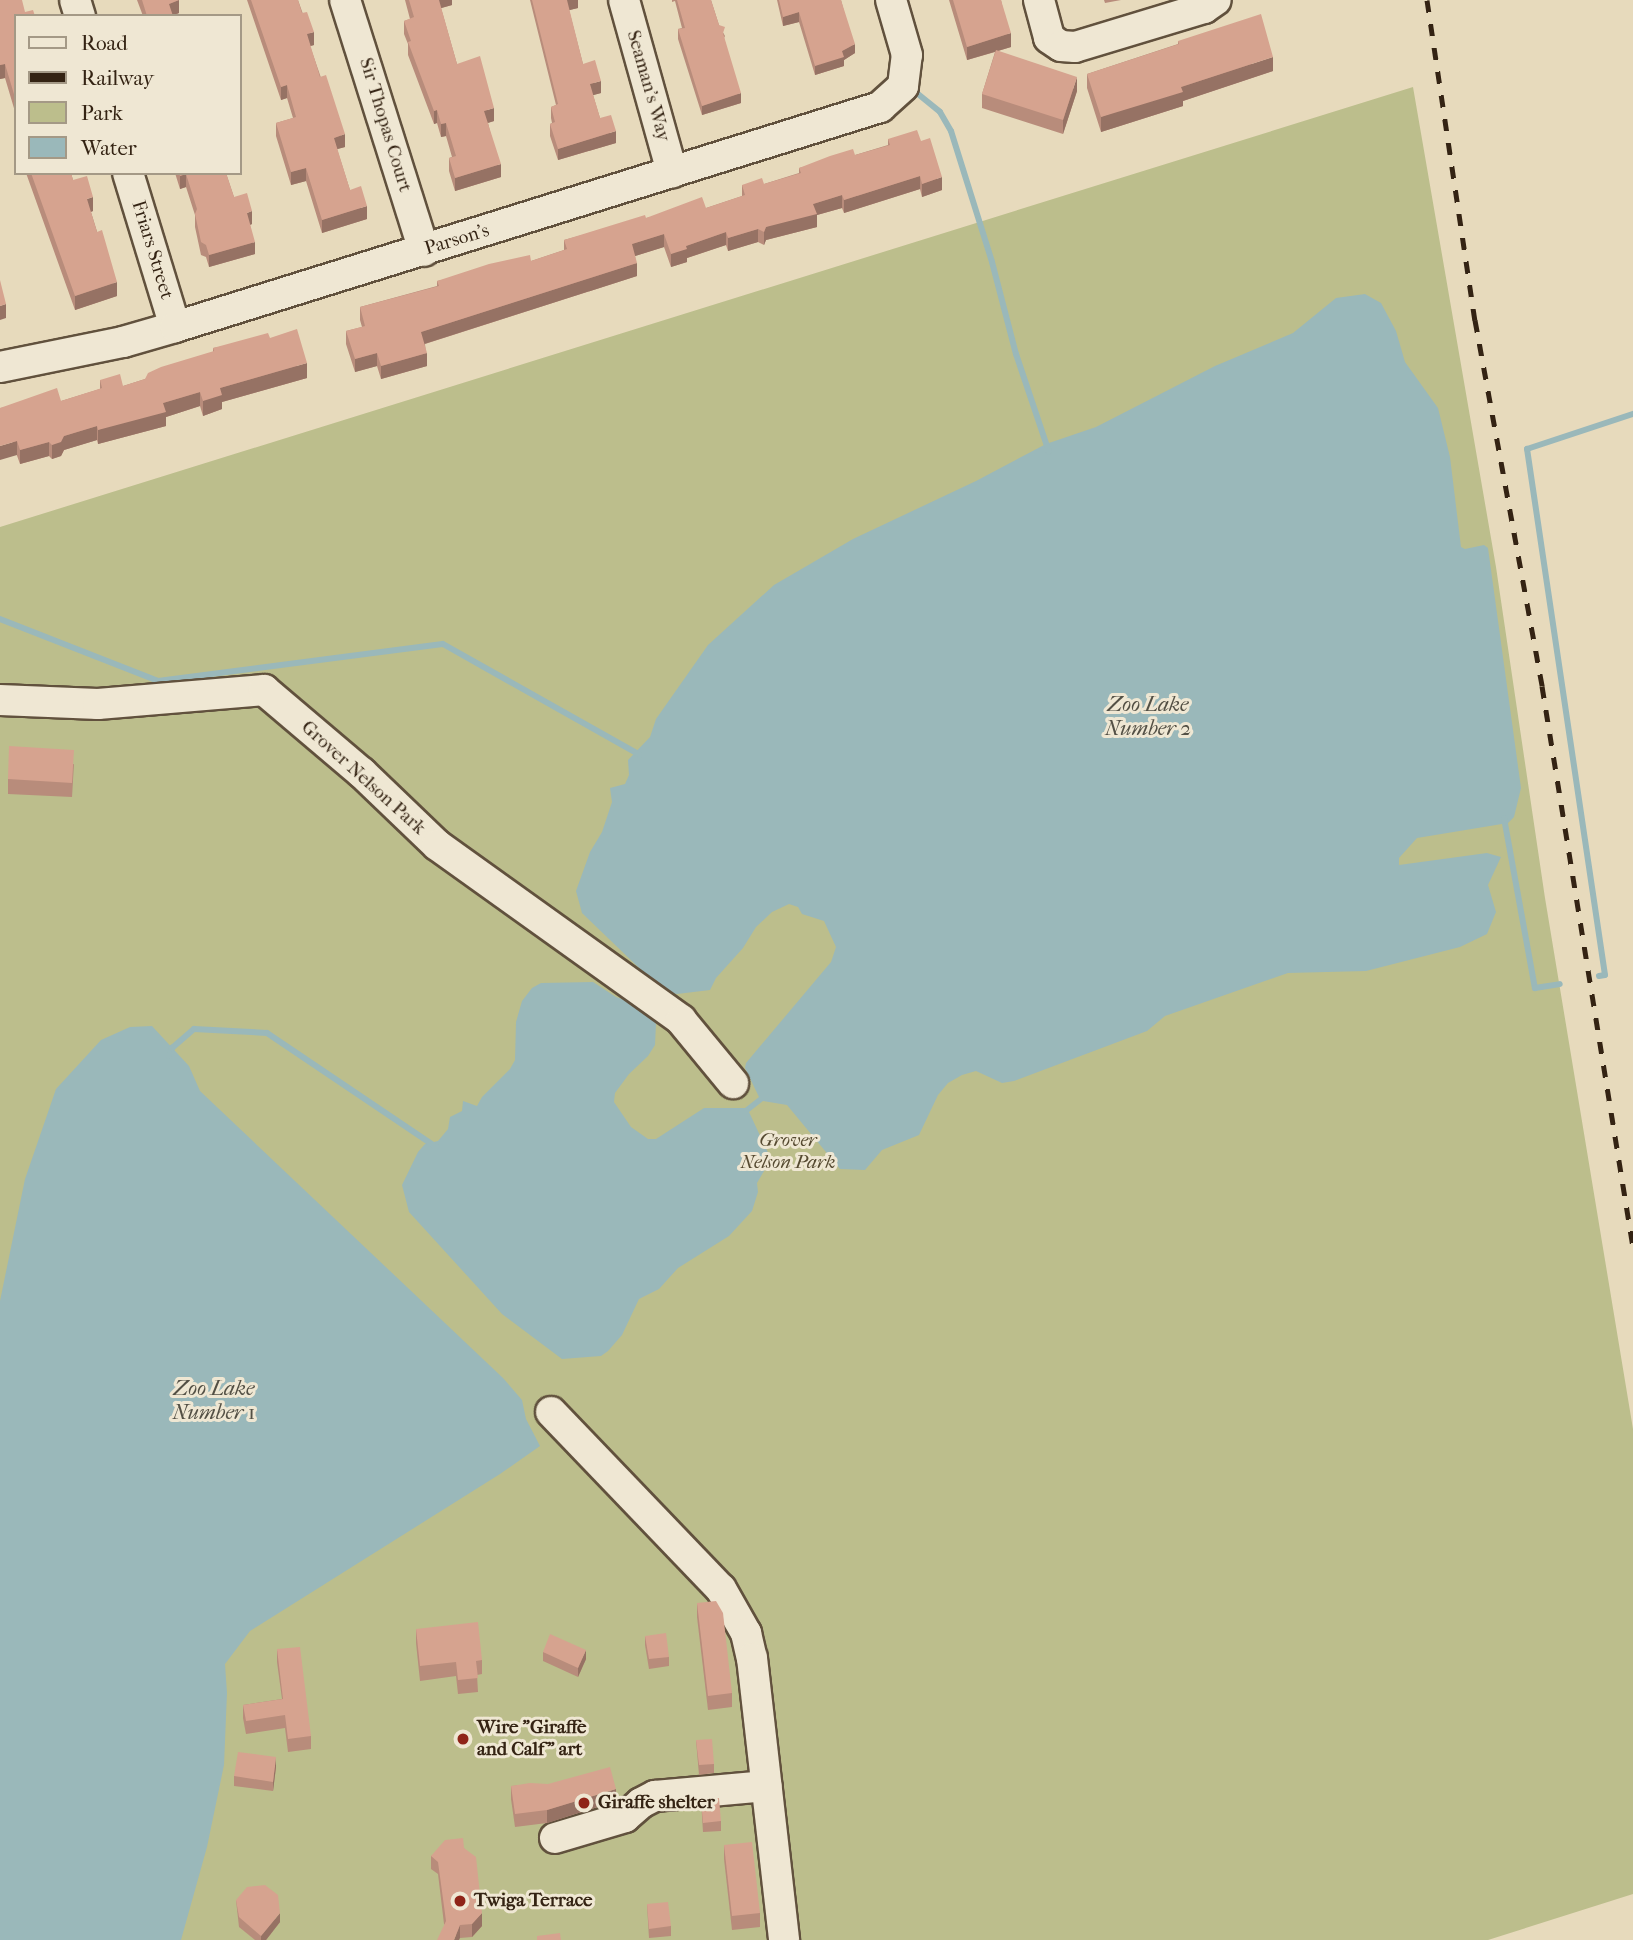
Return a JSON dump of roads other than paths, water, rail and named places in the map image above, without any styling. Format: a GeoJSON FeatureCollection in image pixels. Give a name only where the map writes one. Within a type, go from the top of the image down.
{"type":"FeatureCollection","features":[{"type":"Feature","properties":{"kind":"street","name":"Sir Thopas Court"},"geometry":{"type":"LineString","coordinates":[[345,0],[424,251]]}},
{"type":"Feature","properties":{"kind":"street","name":"Seaman's Way"},"geometry":{"type":"LineString","coordinates":[[624,0],[673,172]]}},
{"type":"Feature","properties":{"kind":"street","name":"Parson's"},"geometry":{"type":"LineString","coordinates":[[0,367],[123,342],[175,327],[880,107],[903,86],[906,55],[891,0]]}},
{"type":"Feature","properties":{"kind":"street"},"geometry":{"type":"LineString","coordinates":[[1040,0],[1049,38],[1061,46],[1075,47],[1204,8],[1216,0]]}},
{"type":"Feature","properties":{"kind":"street","name":"Friars Street"},"geometry":{"type":"LineString","coordinates":[[129,175],[175,327]]}},
{"type":"Feature","properties":{"kind":"street","name":"Grover Nelson Park"},"geometry":{"type":"LineString","coordinates":[[0,700],[98,704],[264,690],[362,773],[437,845],[681,1020],[733,1083]]}},
{"type":"Feature","properties":{"kind":"street"},"geometry":{"type":"LineString","coordinates":[[551,1412],[721,1589],[734,1609],[752,1658],[784,1940]]}},
{"type":"Feature","properties":{"kind":"street"},"geometry":{"type":"LineString","coordinates":[[555,1838],[625,1817],[641,1802],[655,1796],[767,1786]]}},
{"type":"Feature","properties":{"kind":"water","name":"Zoo Lake Number 2"},"geometry":{"type":"Polygon","coordinates":[[[1365,294],[1381,303],[1396,331],[1405,362],[1438,408],[1450,457],[1461,547],[1465,549],[1484,545],[1488,548],[1521,788],[1514,817],[1508,823],[1417,838],[1399,858],[1399,865],[1487,853],[1501,857],[1488,885],[1496,912],[1487,934],[1460,947],[1366,971],[1288,973],[1165,1016],[1147,1031],[1014,1081],[1002,1083],[976,1071],[962,1075],[948,1083],[938,1095],[919,1135],[882,1150],[865,1170],[840,1169],[787,1105],[763,1101],[749,1112],[771,1159],[757,1183],[758,1192],[752,1211],[729,1236],[678,1268],[659,1289],[639,1299],[622,1335],[608,1351],[601,1356],[562,1359],[502,1314],[409,1212],[402,1185],[418,1152],[425,1144],[438,1141],[448,1129],[450,1117],[462,1111],[463,1101],[477,1106],[482,1097],[510,1069],[515,1060],[516,1022],[522,1001],[532,988],[541,983],[593,982],[616,997],[639,1005],[648,1014],[656,1024],[655,1045],[615,1093],[614,1102],[631,1127],[648,1139],[656,1139],[704,1108],[745,1108],[759,1097],[745,1068],[746,1063],[831,962],[836,947],[824,921],[802,914],[798,907],[789,904],[772,912],[756,927],[743,948],[716,978],[710,990],[677,994],[663,991],[582,913],[576,891],[612,802],[610,788],[625,784],[629,775],[628,760],[650,737],[656,719],[708,645],[774,585],[853,539],[976,481],[1046,444],[1096,427],[1215,366],[1293,333],[1336,298],[1365,294]]]}},
{"type":"Feature","properties":{"kind":"water","name":"Zoo Lake Number 1"},"geometry":{"type":"Polygon","coordinates":[[[152,1026],[189,1066],[200,1091],[503,1378],[522,1400],[526,1419],[540,1446],[250,1631],[225,1664],[227,1693],[224,1765],[207,1847],[181,1940],[0,1940],[0,1301],[25,1179],[56,1089],[101,1040],[130,1027],[152,1026]]]}},
{"type":"Feature","properties":{"kind":"waterway"},"geometry":{"type":"LineString","coordinates":[[918,94],[940,112],[951,131],[992,262],[1016,354],[1049,452]]}},
{"type":"Feature","properties":{"kind":"waterway"},"geometry":{"type":"LineString","coordinates":[[1599,976],[1605,975],[1527,449],[1633,414]]}},
{"type":"Feature","properties":{"kind":"waterway"},"geometry":{"type":"LineString","coordinates":[[0,619],[158,681],[443,644],[640,755]]}},
{"type":"Feature","properties":{"kind":"waterway"},"geometry":{"type":"LineString","coordinates":[[1504,818],[1535,988],[1560,984]]}},
{"type":"Feature","properties":{"kind":"waterway"},"geometry":{"type":"LineString","coordinates":[[169,1056],[172,1048],[194,1029],[267,1033],[436,1147]]}},
{"type":"Feature","properties":{"kind":"railway"},"geometry":{"type":"LineString","coordinates":[[1427,0],[1475,320],[1542,686],[1633,1247]]}},
{"type":"Feature","properties":{"kind":"place","name":"Wire \"Giraffe and Calf\" art"},"geometry":{"type":"Point","coordinates":[463,1739]}},
{"type":"Feature","properties":{"kind":"place","name":"Giraffe shelter"},"geometry":{"type":"Point","coordinates":[584,1803]}},
{"type":"Feature","properties":{"kind":"place","name":"Twiga Terrace"},"geometry":{"type":"Point","coordinates":[460,1901]}}]}
